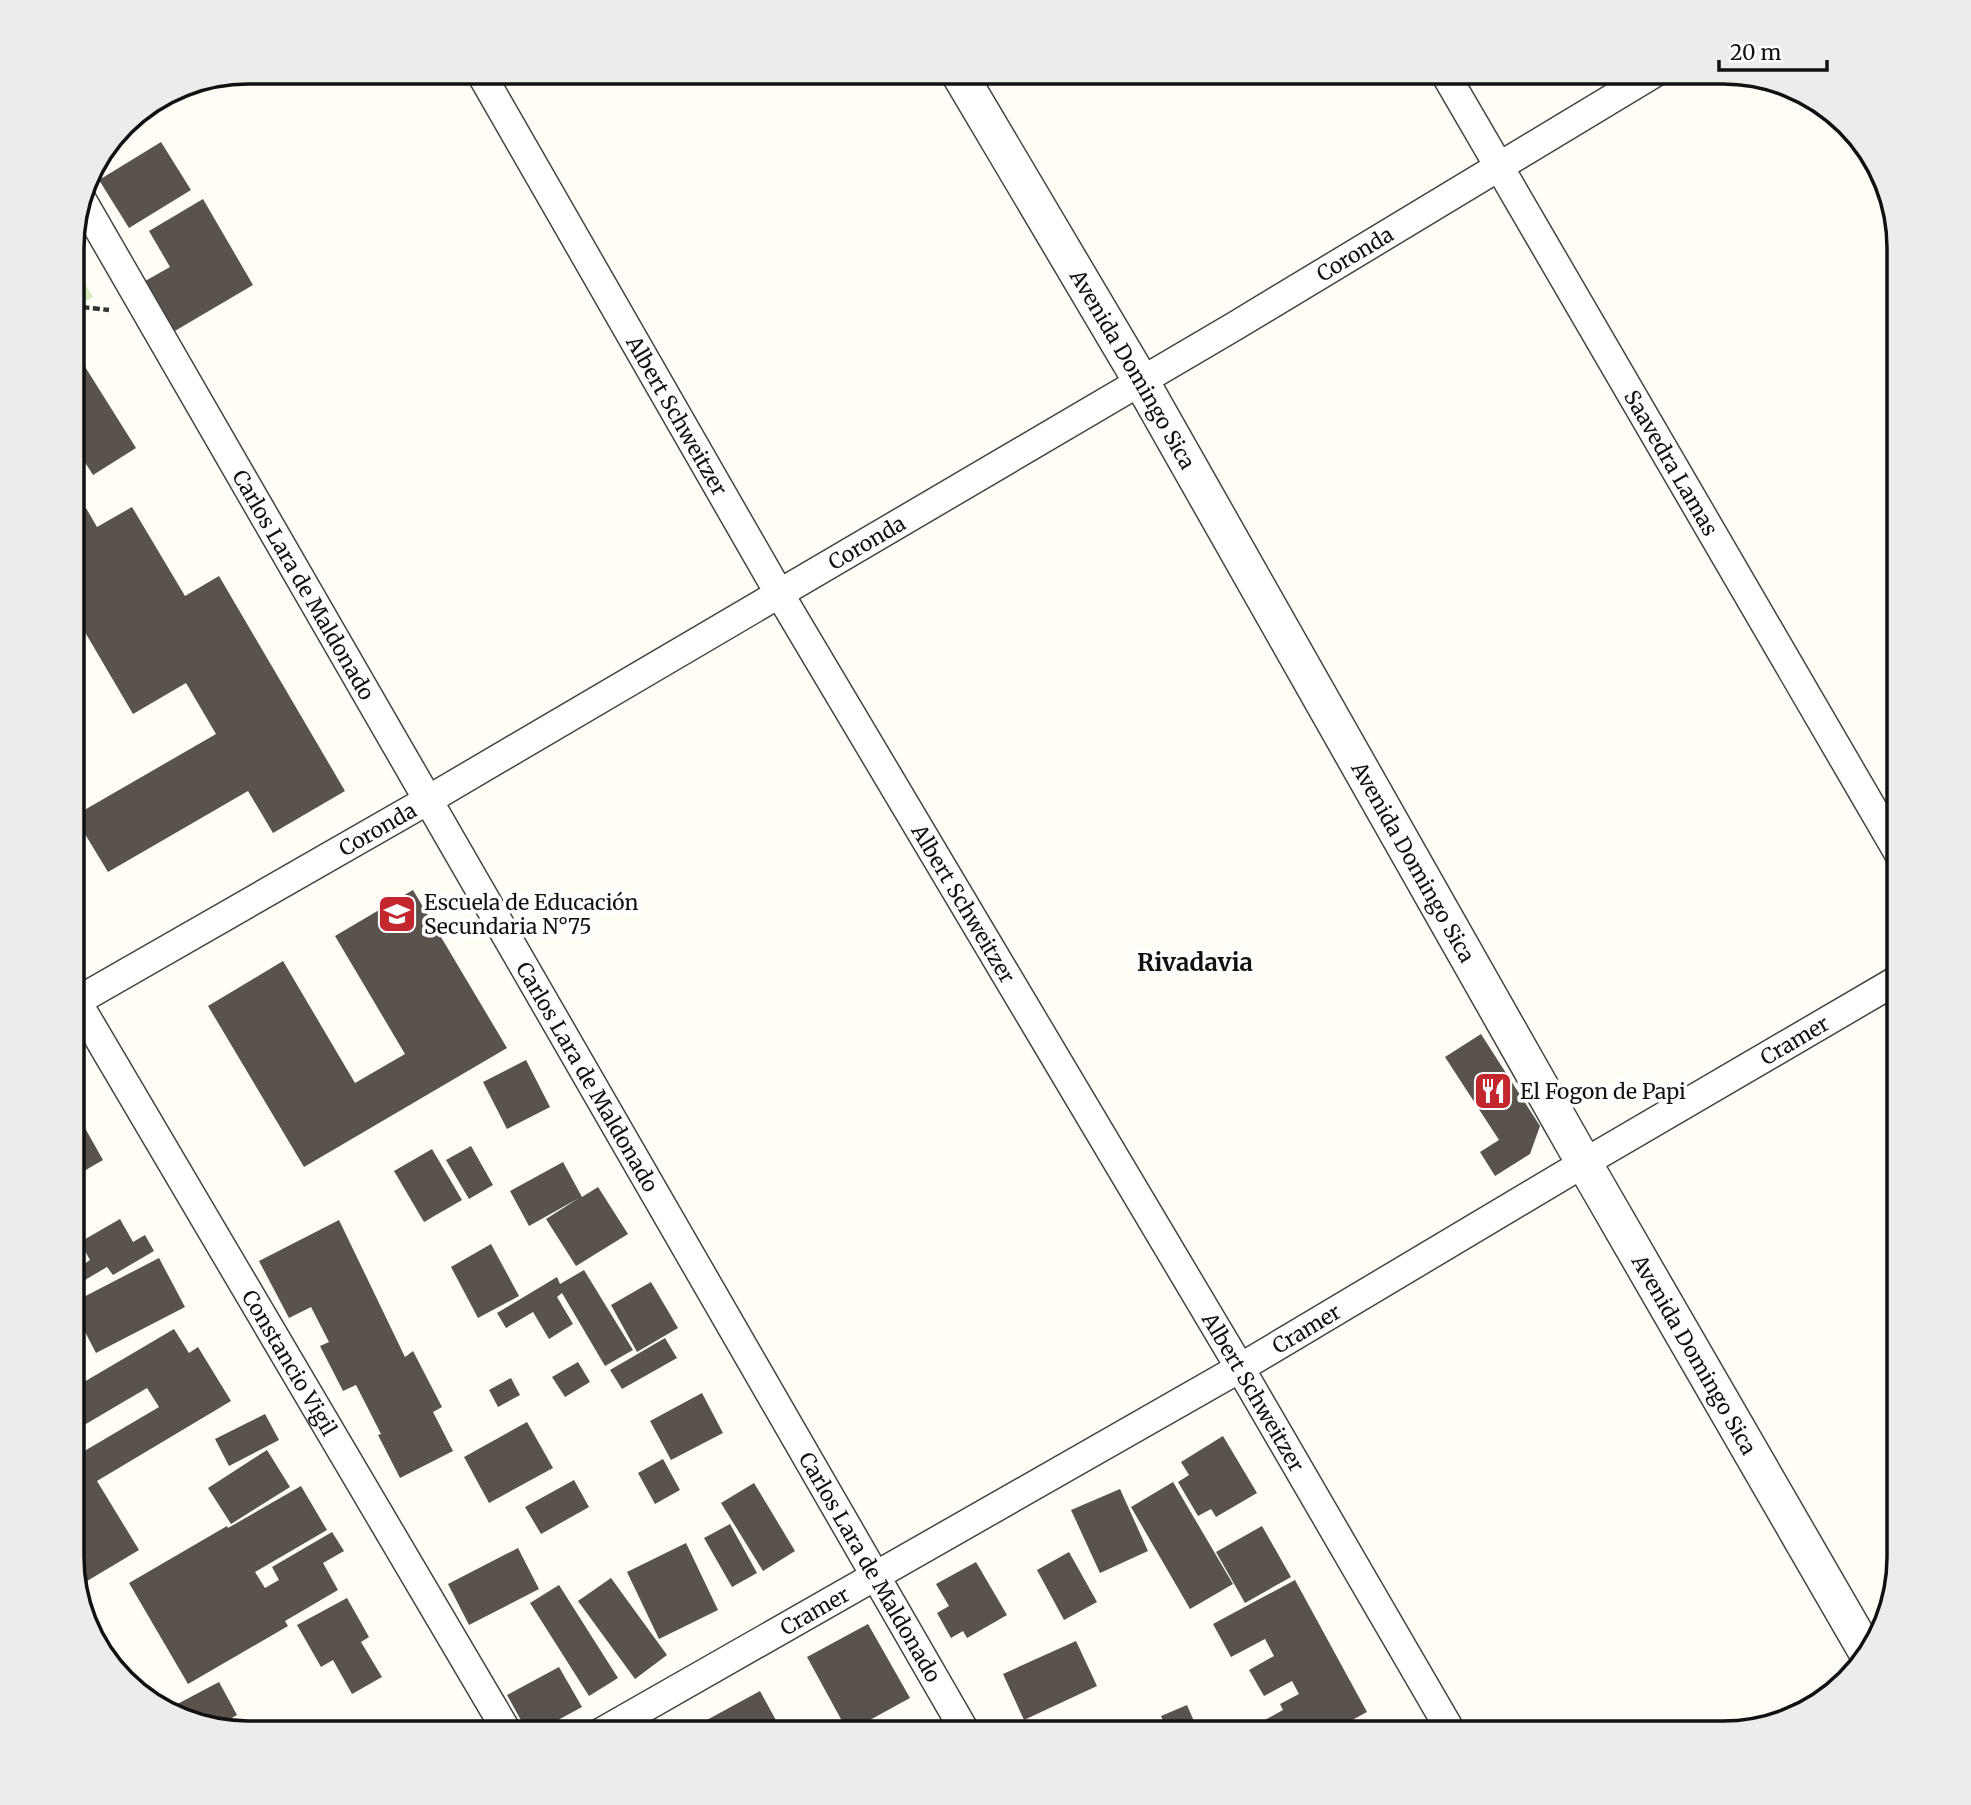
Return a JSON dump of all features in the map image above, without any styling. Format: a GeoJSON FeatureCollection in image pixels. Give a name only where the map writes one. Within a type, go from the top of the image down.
{"type":"FeatureCollection","features":[{"type":"Feature","properties":{"kind":"street","name":"Albert Schweitzer"},"geometry":{"type":"LineString","coordinates":[[487,84],[779,593],[1240,1368],[1445,1721]]}},
{"type":"Feature","properties":{"kind":"street","name":"Avenida Domingo Sica"},"geometry":{"type":"LineString","coordinates":[[965,84],[1141,381],[1584,1163],[1862,1644]]}},
{"type":"Feature","properties":{"kind":"street","name":"Saavedra Lamas"},"geometry":{"type":"LineString","coordinates":[[1451,84],[1887,833]]}},
{"type":"Feature","properties":{"kind":"street","name":"Coronda"},"geometry":{"type":"LineString","coordinates":[[84,993],[428,800],[1141,381],[1636,84]]}},
{"type":"Feature","properties":{"kind":"street","name":"Carlos Lara de Maldonado"},"geometry":{"type":"LineString","coordinates":[[89,211],[959,1721]]}},
{"type":"Feature","properties":{"kind":"street","name":"Cramer"},"geometry":{"type":"LineString","coordinates":[[621,1721],[1240,1368],[1887,986]]}},
{"type":"Feature","properties":{"kind":"street","name":"Constancio Vigil"},"geometry":{"type":"LineString","coordinates":[[84,1016],[501,1721]]}},
{"type":"Feature","properties":{"kind":"green space"},"geometry":{"type":"Polygon","coordinates":[[[84,282],[93,297],[84,303],[84,282]]]}},
{"type":"Feature","properties":{"kind":"building"},"geometry":{"type":"Polygon","coordinates":[[[161,142],[191,190],[129,228],[99,180],[161,142]]]}},
{"type":"Feature","properties":{"kind":"building"},"geometry":{"type":"Polygon","coordinates":[[[203,199],[253,285],[168,335],[138,285],[170,267],[149,231],[203,199]]]}},
{"type":"Feature","properties":{"kind":"building"},"geometry":{"type":"Polygon","coordinates":[[[84,365],[136,448],[93,475],[84,461],[84,365]]]}},
{"type":"Feature","properties":{"kind":"building"},"geometry":{"type":"Polygon","coordinates":[[[132,507],[185,596],[219,576],[345,791],[273,833],[248,791],[108,872],[84,832],[84,810],[216,734],[186,683],[133,714],[84,630],[84,509],[86,508],[97,527],[132,507]]]}},
{"type":"Feature","properties":{"kind":"building"},"geometry":{"type":"Polygon","coordinates":[[[413,890],[507,1048],[304,1167],[208,1006],[283,961],[355,1083],[405,1054],[335,936],[413,890]]]}},
{"type":"Feature","properties":{"kind":"building","name":"El Fogon de Papi"},"geometry":{"type":"Polygon","coordinates":[[[1481,1034],[1540,1126],[1530,1154],[1495,1176],[1480,1152],[1499,1140],[1445,1057],[1481,1034]]]}},
{"type":"Feature","properties":{"kind":"building"},"geometry":{"type":"Polygon","coordinates":[[[526,1060],[550,1107],[507,1129],[483,1082],[526,1060]]]}},
{"type":"Feature","properties":{"kind":"building"},"geometry":{"type":"Polygon","coordinates":[[[84,1126],[103,1160],[84,1171],[84,1126]]]}},
{"type":"Feature","properties":{"kind":"building"},"geometry":{"type":"Polygon","coordinates":[[[471,1146],[493,1185],[469,1199],[446,1160],[471,1146]]]}},
{"type":"Feature","properties":{"kind":"building"},"geometry":{"type":"Polygon","coordinates":[[[432,1149],[462,1200],[424,1222],[394,1171],[432,1149]]]}},
{"type":"Feature","properties":{"kind":"building"},"geometry":{"type":"Polygon","coordinates":[[[563,1162],[582,1197],[598,1187],[628,1234],[576,1266],[546,1219],[579,1198],[529,1226],[510,1191],[563,1162]]]}},
{"type":"Feature","properties":{"kind":"building"},"geometry":{"type":"Polygon","coordinates":[[[120,1219],[133,1242],[145,1235],[154,1251],[113,1275],[107,1267],[85,1280],[84,1264],[90,1260],[84,1249],[84,1240],[120,1219]]]}},
{"type":"Feature","properties":{"kind":"building"},"geometry":{"type":"Polygon","coordinates":[[[339,1220],[405,1357],[413,1351],[442,1407],[433,1412],[453,1451],[400,1478],[356,1385],[343,1391],[320,1346],[329,1342],[311,1307],[289,1318],[259,1261],[339,1220]]]}},
{"type":"Feature","properties":{"kind":"building"},"geometry":{"type":"Polygon","coordinates":[[[491,1244],[519,1296],[478,1318],[451,1267],[491,1244]]]}},
{"type":"Feature","properties":{"kind":"building"},"geometry":{"type":"Polygon","coordinates":[[[159,1258],[185,1307],[96,1353],[84,1330],[84,1297],[159,1258]]]}},
{"type":"Feature","properties":{"kind":"building"},"geometry":{"type":"Polygon","coordinates":[[[584,1270],[633,1350],[605,1366],[562,1293],[557,1297],[573,1324],[549,1339],[533,1312],[506,1328],[497,1313],[557,1277],[560,1284],[584,1270]]]}},
{"type":"Feature","properties":{"kind":"building"},"geometry":{"type":"Polygon","coordinates":[[[651,1282],[678,1328],[637,1352],[611,1305],[651,1282]]]}},
{"type":"Feature","properties":{"kind":"building"},"geometry":{"type":"Polygon","coordinates":[[[174,1329],[189,1353],[198,1347],[231,1401],[97,1481],[139,1550],[86,1582],[84,1451],[159,1407],[147,1388],[84,1425],[84,1382],[174,1329]]]}},
{"type":"Feature","properties":{"kind":"building"},"geometry":{"type":"Polygon","coordinates":[[[665,1338],[677,1358],[622,1389],[610,1370],[665,1338]]]}},
{"type":"Feature","properties":{"kind":"building"},"geometry":{"type":"Polygon","coordinates":[[[578,1362],[590,1382],[565,1397],[552,1377],[578,1362]]]}},
{"type":"Feature","properties":{"kind":"building"},"geometry":{"type":"Polygon","coordinates":[[[511,1378],[520,1395],[498,1407],[489,1390],[511,1378]]]}},
{"type":"Feature","properties":{"kind":"building"},"geometry":{"type":"Polygon","coordinates":[[[702,1393],[723,1433],[671,1460],[650,1421],[702,1393]]]}},
{"type":"Feature","properties":{"kind":"building"},"geometry":{"type":"Polygon","coordinates":[[[265,1414],[279,1440],[229,1466],[215,1439],[265,1414]]]}},
{"type":"Feature","properties":{"kind":"building"},"geometry":{"type":"Polygon","coordinates":[[[527,1422],[553,1468],[489,1503],[464,1457],[527,1422]]]}},
{"type":"Feature","properties":{"kind":"building"},"geometry":{"type":"Polygon","coordinates":[[[1223,1436],[1257,1493],[1216,1517],[1211,1509],[1198,1516],[1178,1482],[1189,1475],[1181,1462],[1223,1436]]]}},
{"type":"Feature","properties":{"kind":"building"},"geometry":{"type":"Polygon","coordinates":[[[267,1450],[290,1487],[231,1524],[208,1488],[267,1450]]]}},
{"type":"Feature","properties":{"kind":"building"},"geometry":{"type":"Polygon","coordinates":[[[663,1459],[680,1490],[655,1504],[638,1473],[663,1459]]]}},
{"type":"Feature","properties":{"kind":"building"},"geometry":{"type":"Polygon","coordinates":[[[574,1480],[589,1507],[541,1534],[525,1507],[574,1480]]]}},
{"type":"Feature","properties":{"kind":"building"},"geometry":{"type":"Polygon","coordinates":[[[1173,1482],[1233,1584],[1190,1609],[1131,1507],[1173,1482]]]}},
{"type":"Feature","properties":{"kind":"building"},"geometry":{"type":"Polygon","coordinates":[[[754,1483],[795,1551],[763,1571],[721,1503],[754,1483]]]}},
{"type":"Feature","properties":{"kind":"building"},"geometry":{"type":"Polygon","coordinates":[[[301,1486],[327,1530],[255,1572],[265,1588],[279,1580],[272,1567],[332,1532],[344,1551],[323,1563],[338,1590],[285,1621],[288,1626],[188,1684],[129,1583],[301,1486]]]}},
{"type":"Feature","properties":{"kind":"building"},"geometry":{"type":"Polygon","coordinates":[[[1120,1489],[1148,1551],[1100,1573],[1071,1510],[1120,1489]]]}},
{"type":"Feature","properties":{"kind":"building"},"geometry":{"type":"Polygon","coordinates":[[[730,1524],[757,1573],[732,1587],[704,1538],[730,1524]]]}},
{"type":"Feature","properties":{"kind":"building"},"geometry":{"type":"Polygon","coordinates":[[[1262,1526],[1291,1577],[1245,1603],[1216,1552],[1262,1526]]]}},
{"type":"Feature","properties":{"kind":"building"},"geometry":{"type":"Polygon","coordinates":[[[686,1543],[718,1610],[659,1639],[627,1572],[686,1543]]]}},
{"type":"Feature","properties":{"kind":"building"},"geometry":{"type":"Polygon","coordinates":[[[518,1548],[539,1589],[469,1625],[448,1584],[518,1548]]]}},
{"type":"Feature","properties":{"kind":"building"},"geometry":{"type":"Polygon","coordinates":[[[1069,1552],[1097,1602],[1064,1620],[1037,1570],[1069,1552]]]}},
{"type":"Feature","properties":{"kind":"building"},"geometry":{"type":"Polygon","coordinates":[[[976,1562],[1007,1615],[967,1638],[963,1631],[951,1638],[937,1613],[949,1606],[936,1584],[976,1562]]]}},
{"type":"Feature","properties":{"kind":"building"},"geometry":{"type":"Polygon","coordinates":[[[611,1578],[667,1655],[635,1679],[578,1601],[611,1578]]]}},
{"type":"Feature","properties":{"kind":"building"},"geometry":{"type":"Polygon","coordinates":[[[1295,1580],[1367,1712],[1350,1721],[1263,1721],[1283,1710],[1280,1704],[1299,1694],[1292,1681],[1264,1696],[1249,1670],[1274,1656],[1265,1639],[1231,1657],[1213,1624],[1295,1580]]]}},
{"type":"Feature","properties":{"kind":"building"},"geometry":{"type":"Polygon","coordinates":[[[559,1585],[618,1678],[589,1696],[530,1603],[559,1585]]]}},
{"type":"Feature","properties":{"kind":"building"},"geometry":{"type":"Polygon","coordinates":[[[347,1598],[369,1637],[361,1642],[382,1677],[352,1694],[333,1660],[321,1667],[297,1625],[347,1598]]]}},
{"type":"Feature","properties":{"kind":"building"},"geometry":{"type":"Polygon","coordinates":[[[868,1624],[910,1698],[868,1721],[842,1721],[807,1657],[868,1624]]]}},
{"type":"Feature","properties":{"kind":"building"},"geometry":{"type":"Polygon","coordinates":[[[1076,1641],[1097,1686],[1024,1720],[1003,1674],[1076,1641]]]}},
{"type":"Feature","properties":{"kind":"building"},"geometry":{"type":"Polygon","coordinates":[[[559,1667],[582,1707],[556,1721],[521,1721],[507,1695],[559,1667]]]}},
{"type":"Feature","properties":{"kind":"building"},"geometry":{"type":"Polygon","coordinates":[[[219,1682],[237,1715],[226,1720],[176,1704],[219,1682]]]}},
{"type":"Feature","properties":{"kind":"building"},"geometry":{"type":"Polygon","coordinates":[[[760,1691],[776,1721],[705,1721],[760,1691]]]}},
{"type":"Feature","properties":{"kind":"building"},"geometry":{"type":"Polygon","coordinates":[[[1187,1705],[1194,1721],[1163,1721],[1161,1716],[1187,1705]]]}},
{"type":"Feature","properties":{"kind":"place","name":"Escuela de Educación Secundaria N°75"},"geometry":{"type":"Point","coordinates":[397,914]}},
{"type":"Feature","properties":{"kind":"place","name":"El Fogon de Papi"},"geometry":{"type":"Point","coordinates":[1493,1091]}},
{"type":"Feature","properties":{"kind":"district","name":"Rivadavia"},"geometry":{"type":"Point","coordinates":[1195,962]}}]}
